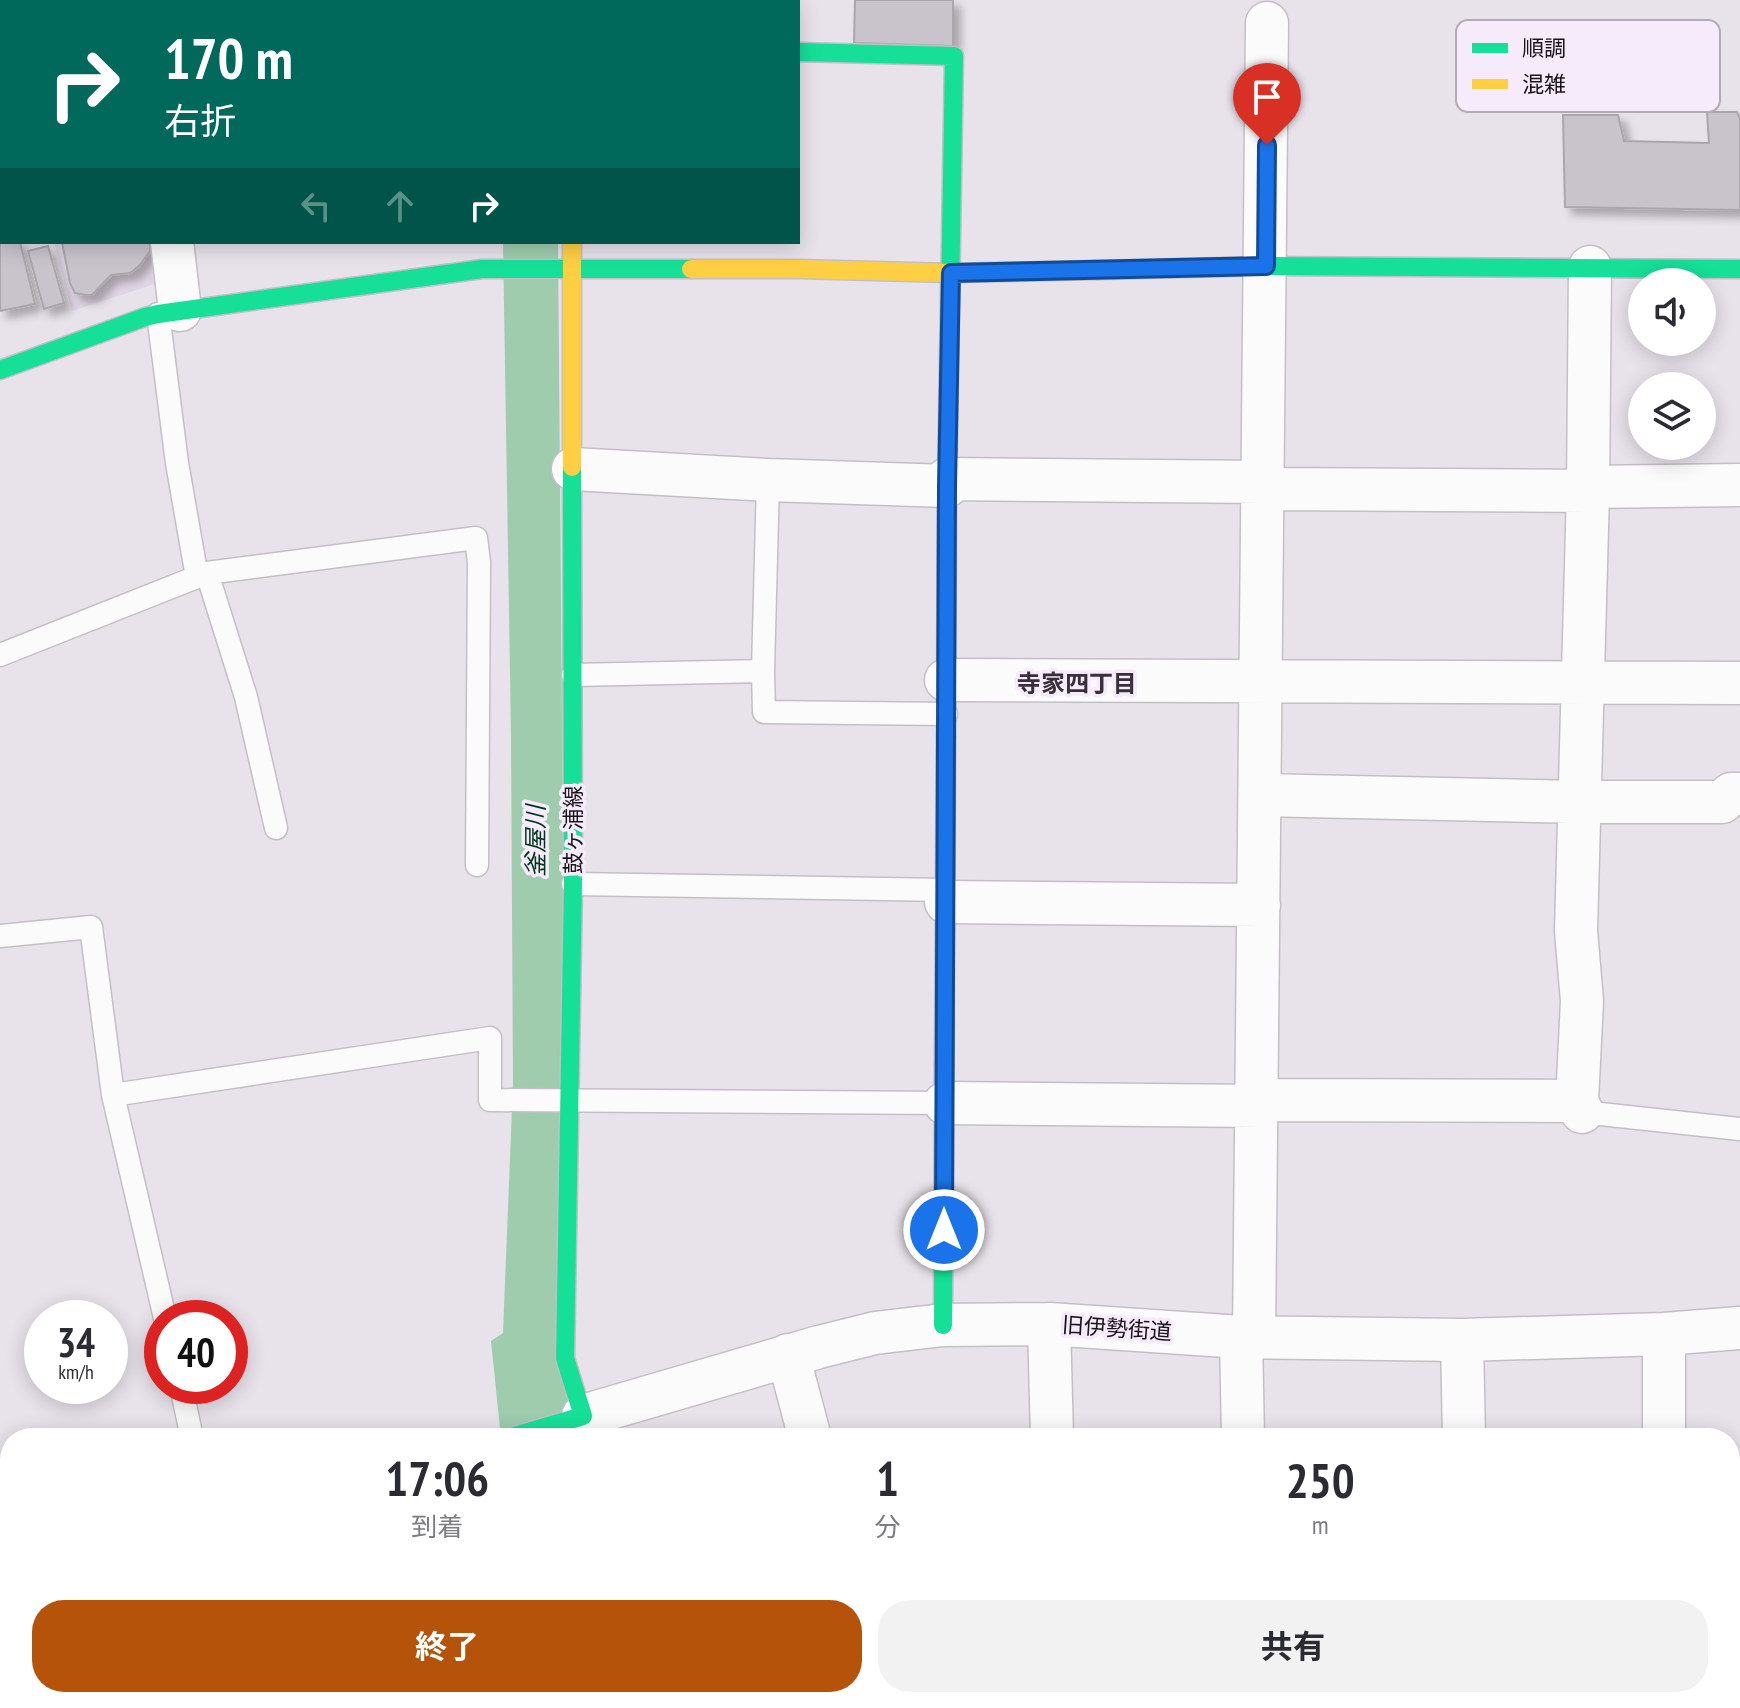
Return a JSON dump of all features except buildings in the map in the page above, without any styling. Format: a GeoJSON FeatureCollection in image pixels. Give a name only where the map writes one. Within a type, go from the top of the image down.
{"type":"FeatureCollection","features":[{"type":"Feature","properties":{"kind":"street"},"geometry":{"type":"LineString","coordinates":[[1243,1428],[1258,1103],[1267,23]]}},
{"type":"Feature","properties":{"kind":"street"},"geometry":{"type":"LineString","coordinates":[[800,52],[954,56],[947,482],[943,1325]]}},
{"type":"Feature","properties":{"kind":"street"},"geometry":{"type":"LineString","coordinates":[[169,312],[172,244]]}},
{"type":"Feature","properties":{"kind":"street","name":"鼓ヶ浦線"},"geometry":{"type":"LineString","coordinates":[[572,244],[573,884],[565,1358],[595,1420]]}},
{"type":"Feature","properties":{"kind":"street"},"geometry":{"type":"LineString","coordinates":[[0,370],[145,317],[482,269],[572,268],[798,256],[951,273],[1266,266],[1740,269]]}},
{"type":"Feature","properties":{"kind":"street"},"geometry":{"type":"LineString","coordinates":[[945,1103],[1579,1107],[1582,1001],[1576,931],[1588,489],[1590,267]]}},
{"type":"Feature","properties":{"kind":"street"},"geometry":{"type":"LineString","coordinates":[[573,469],[768,480],[1588,489],[1740,485]]}},
{"type":"Feature","properties":{"kind":"street"},"geometry":{"type":"LineString","coordinates":[[946,697],[1261,680],[1740,683]]}},
{"type":"Feature","properties":{"kind":"street"},"geometry":{"type":"LineString","coordinates":[[1261,795],[1722,802],[1731,794],[1740,794]]}},
{"type":"Feature","properties":{"kind":"street"},"geometry":{"type":"LineString","coordinates":[[946,896],[1259,905]]}},
{"type":"Feature","properties":{"kind":"street"},"geometry":{"type":"LineString","coordinates":[[1049,1324],[1052,1428]]}},
{"type":"Feature","properties":{"kind":"street","name":"旧伊勢街道"},"geometry":{"type":"LineString","coordinates":[[556,1428],[595,1420],[788,1355],[875,1333],[943,1325],[1049,1324],[1248,1337],[1462,1340],[1664,1334],[1740,1328]]}},
{"type":"Feature","properties":{"kind":"street"},"geometry":{"type":"LineString","coordinates":[[1664,1334],[1664,1428]]}},
{"type":"Feature","properties":{"kind":"street"},"geometry":{"type":"LineString","coordinates":[[1462,1340],[1464,1428]]}},
{"type":"Feature","properties":{"kind":"street"},"geometry":{"type":"LineString","coordinates":[[788,1355],[807,1428]]}},
{"type":"Feature","properties":{"kind":"lane"},"geometry":{"type":"LineString","coordinates":[[169,312],[177,463],[202,575],[246,697],[276,828]]}},
{"type":"Feature","properties":{"kind":"lane"},"geometry":{"type":"LineString","coordinates":[[768,480],[764,712],[946,697]]}},
{"type":"Feature","properties":{"kind":"lane"},"geometry":{"type":"LineString","coordinates":[[0,655],[202,575],[476,538],[479,562],[477,865]]}},
{"type":"Feature","properties":{"kind":"lane"},"geometry":{"type":"LineString","coordinates":[[573,675],[763,671]]}},
{"type":"Feature","properties":{"kind":"lane"},"geometry":{"type":"LineString","coordinates":[[573,884],[946,896]]}},
{"type":"Feature","properties":{"kind":"lane"},"geometry":{"type":"LineString","coordinates":[[0,936],[91,927],[113,1095],[161,1300]]}},
{"type":"Feature","properties":{"kind":"lane"},"geometry":{"type":"LineString","coordinates":[[113,1095],[490,1038],[490,1100],[945,1103]]}},
{"type":"Feature","properties":{"kind":"lane"},"geometry":{"type":"LineString","coordinates":[[1579,1107],[1740,1129]]}},
{"type":"Feature","properties":{"kind":"lane"},"geometry":{"type":"LineString","coordinates":[[185,1404],[190,1428]]}},
{"type":"Feature","properties":{"kind":"shaded area"},"geometry":{"type":"Polygon","coordinates":[[[55,244],[155,244],[161,282],[72,311],[55,244]]]}},
{"type":"Feature","properties":{"kind":"water","name":"釜屋川"},"geometry":{"type":"Polygon","coordinates":[[[503,244],[558,244],[568,1428],[500,1428],[491,1341],[503,1333],[513,1083],[503,244]]]}},
{"type":"Feature","properties":{"kind":"traffic: fast"},"geometry":{"type":"LineString","coordinates":[[800,52],[954,56],[946,737]]}},
{"type":"Feature","properties":{"kind":"traffic: fast"},"geometry":{"type":"LineString","coordinates":[[1097,270],[1266,266],[1740,269]]}},
{"type":"Feature","properties":{"kind":"traffic: fast"},"geometry":{"type":"LineString","coordinates":[[0,370],[158,314],[482,269],[691,269]]}},
{"type":"Feature","properties":{"kind":"traffic: fast"},"geometry":{"type":"LineString","coordinates":[[542,1428],[583,1416],[565,1358],[573,884],[572,467]]}},
{"type":"Feature","properties":{"kind":"traffic: fast"},"geometry":{"type":"LineString","coordinates":[[943,1325],[944,1065]]}},
{"type":"Feature","properties":{"kind":"traffic: slow"},"geometry":{"type":"LineString","coordinates":[[572,244],[572,467]]}},
{"type":"Feature","properties":{"kind":"traffic: slow"},"geometry":{"type":"LineString","coordinates":[[691,269],[951,273],[1097,270]]}},
{"type":"Feature","properties":{"kind":"traffic: slow"},"geometry":{"type":"LineString","coordinates":[[944,1065],[946,737]]}},
{"type":"Feature","properties":{"kind":"district","name":"寺家四丁目"},"geometry":{"type":"Point","coordinates":[1077,683]}},
{"type":"Feature","properties":{"kind":"route"},"geometry":{"type":"LineString","coordinates":[[944,1230],[947,486],[951,273],[1266,266],[1267,145]]}}]}
